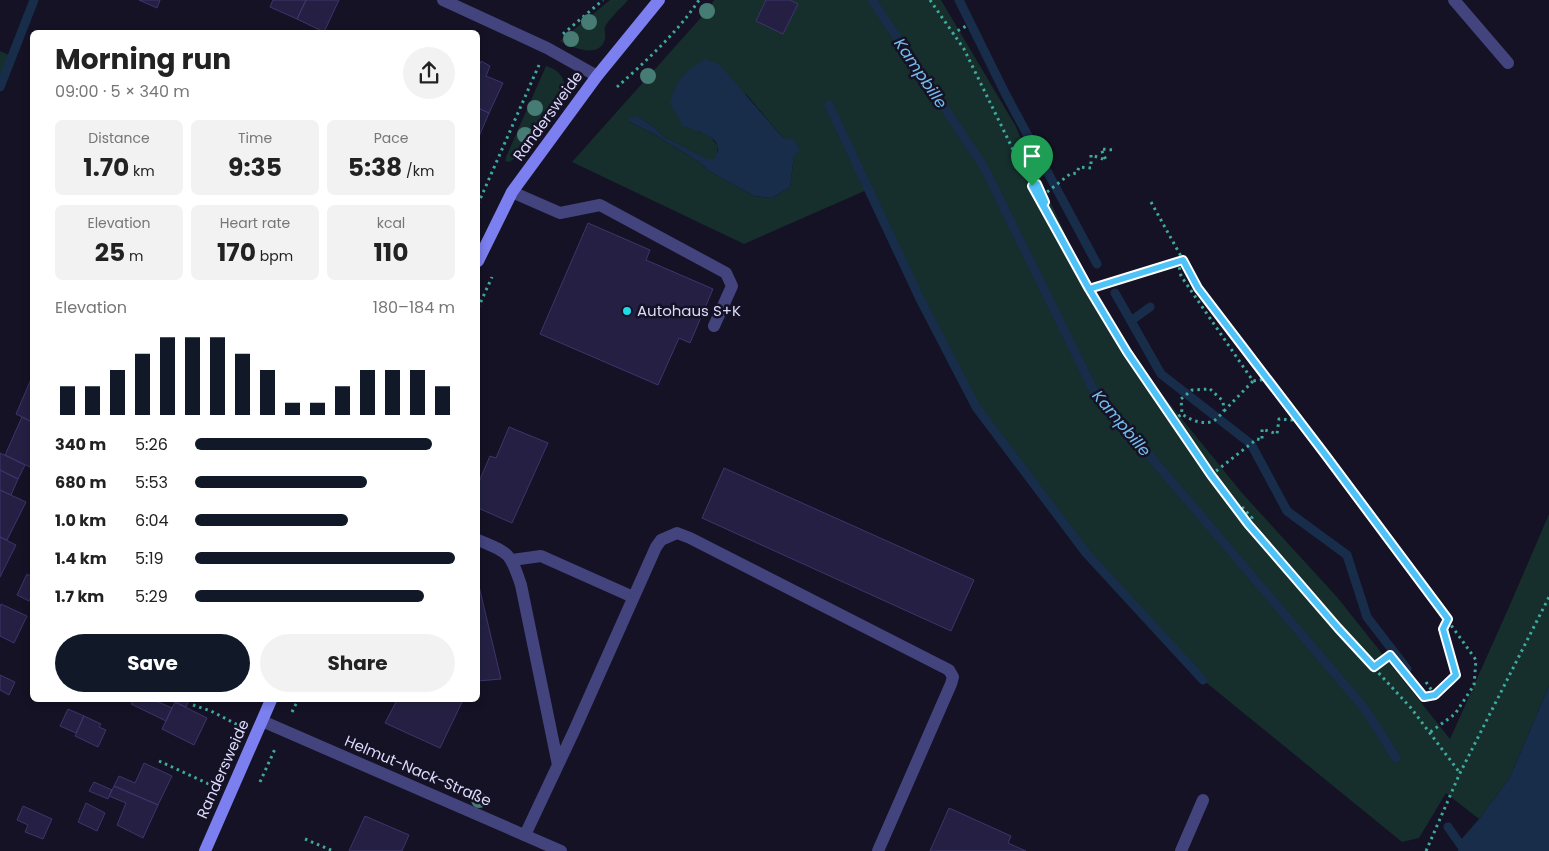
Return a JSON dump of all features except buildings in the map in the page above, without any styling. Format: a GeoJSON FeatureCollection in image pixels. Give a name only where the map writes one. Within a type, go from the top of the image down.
{"type":"FeatureCollection","features":[{"type":"Feature","properties":{"kind":"street"},"geometry":{"type":"LineString","coordinates":[[443,0],[546,48],[597,76]]}},
{"type":"Feature","properties":{"kind":"street","name":"Randersweide"},"geometry":{"type":"LineString","coordinates":[[480,256],[512,192],[597,76],[659,0]]}},
{"type":"Feature","properties":{"kind":"street"},"geometry":{"type":"LineString","coordinates":[[1454,0],[1508,63]]}},
{"type":"Feature","properties":{"kind":"street"},"geometry":{"type":"LineString","coordinates":[[512,192],[560,213],[600,205],[726,273],[732,286],[714,326]]}},
{"type":"Feature","properties":{"kind":"street"},"geometry":{"type":"LineString","coordinates":[[525,835],[656,547],[661,540],[677,533],[949,670],[953,677],[951,684],[878,851]]}},
{"type":"Feature","properties":{"kind":"street"},"geometry":{"type":"LineString","coordinates":[[480,541],[507,554],[512,560],[521,585],[558,765]]}},
{"type":"Feature","properties":{"kind":"street"},"geometry":{"type":"LineString","coordinates":[[512,560],[541,556],[633,597]]}},
{"type":"Feature","properties":{"kind":"street","name":"Randersweide"},"geometry":{"type":"LineString","coordinates":[[204,851],[270,702]]}},
{"type":"Feature","properties":{"kind":"street","name":"Helmut-Nack-Straße"},"geometry":{"type":"LineString","coordinates":[[262,721],[561,851]]}},
{"type":"Feature","properties":{"kind":"street"},"geometry":{"type":"LineString","coordinates":[[1181,851],[1203,800]]}},
{"type":"Feature","properties":{"kind":"path"},"geometry":{"type":"LineString","coordinates":[[480,199],[546,48],[603,0]]}},
{"type":"Feature","properties":{"kind":"path"},"geometry":{"type":"LineString","coordinates":[[616,88],[642,65],[691,13],[699,0]]}},
{"type":"Feature","properties":{"kind":"path"},"geometry":{"type":"LineString","coordinates":[[930,0],[964,50],[1032,186],[1089,289],[1127,352],[1173,420],[1248,524],[1338,628],[1411,708],[1460,773]]}},
{"type":"Feature","properties":{"kind":"path"},"geometry":{"type":"LineString","coordinates":[[952,34],[968,24]]}},
{"type":"Feature","properties":{"kind":"path"},"geometry":{"type":"LineString","coordinates":[[1042,196],[1070,174],[1078,173],[1079,167],[1091,168],[1091,155],[1106,160],[1101,149],[1114,150]]}},
{"type":"Feature","properties":{"kind":"path"},"geometry":{"type":"LineString","coordinates":[[1034,179],[1045,202],[1043,205]]}},
{"type":"Feature","properties":{"kind":"path"},"geometry":{"type":"LineString","coordinates":[[1032,186],[1037,184]]}},
{"type":"Feature","properties":{"kind":"path"},"geometry":{"type":"LineString","coordinates":[[1151,202],[1198,288],[1294,412],[1448,619],[1476,660],[1474,685],[1455,714],[1429,733]]}},
{"type":"Feature","properties":{"kind":"path"},"geometry":{"type":"LineString","coordinates":[[1089,289],[1183,260]]}},
{"type":"Feature","properties":{"kind":"path"},"geometry":{"type":"LineString","coordinates":[[1178,261],[1181,276],[1252,381]]}},
{"type":"Feature","properties":{"kind":"path"},"geometry":{"type":"LineString","coordinates":[[480,304],[494,272]]}},
{"type":"Feature","properties":{"kind":"path"},"geometry":{"type":"LineString","coordinates":[[1224,411],[1223,401],[1210,389],[1192,390],[1181,399],[1182,414],[1190,420],[1210,422],[1224,411],[1252,381],[1268,379]]}},
{"type":"Feature","properties":{"kind":"path"},"geometry":{"type":"LineString","coordinates":[[1211,475],[1257,439],[1262,440],[1262,429],[1277,434],[1279,419],[1292,420],[1294,412]]}},
{"type":"Feature","properties":{"kind":"path"},"geometry":{"type":"LineString","coordinates":[[1173,420],[1182,414]]}},
{"type":"Feature","properties":{"kind":"path"},"geometry":{"type":"LineString","coordinates":[[1242,507],[1252,518],[1248,524]]}},
{"type":"Feature","properties":{"kind":"path"},"geometry":{"type":"LineString","coordinates":[[1243,517],[1247,513]]}},
{"type":"Feature","properties":{"kind":"path"},"geometry":{"type":"LineString","coordinates":[[1426,851],[1460,773],[1549,597]]}},
{"type":"Feature","properties":{"kind":"path"},"geometry":{"type":"LineString","coordinates":[[1374,667],[1390,655],[1424,697],[1435,695],[1456,675],[1443,629],[1448,619]]}},
{"type":"Feature","properties":{"kind":"path"},"geometry":{"type":"LineString","coordinates":[[1426,682],[1435,695]]}},
{"type":"Feature","properties":{"kind":"path"},"geometry":{"type":"LineString","coordinates":[[256,791],[297,702]]}},
{"type":"Feature","properties":{"kind":"path"},"geometry":{"type":"LineString","coordinates":[[193,705],[211,711],[256,733]]}},
{"type":"Feature","properties":{"kind":"path"},"geometry":{"type":"LineString","coordinates":[[159,761],[230,794]]}},
{"type":"Feature","properties":{"kind":"path"},"geometry":{"type":"LineString","coordinates":[[306,839],[333,851]]}},
{"type":"Feature","properties":{"kind":"green space"},"geometry":{"type":"Polygon","coordinates":[[[610,0],[628,0],[607,24],[605,39],[602,45],[597,49],[585,50],[560,41],[610,0]]]}},
{"type":"Feature","properties":{"kind":"green space"},"geometry":{"type":"Polygon","coordinates":[[[714,0],[941,0],[1015,125],[1084,275],[1152,382],[1242,493],[1337,597],[1450,739],[1549,514],[1549,686],[1510,777],[1479,819],[1446,793],[1419,838],[1402,842],[1203,680],[1086,553],[976,407],[921,301],[869,189],[744,244],[572,162],[706,12],[714,0]],[[746,94],[699,132],[708,134],[718,146],[717,154],[713,159],[707,160],[664,137],[639,117],[630,122],[654,134],[699,162],[709,171],[754,196],[772,198],[790,187],[794,155],[784,139],[746,94]]]}},
{"type":"Feature","properties":{"kind":"green space"},"geometry":{"type":"Polygon","coordinates":[[[0,51],[12,56],[0,86],[0,51]]]}},
{"type":"Feature","properties":{"kind":"green space"},"geometry":{"type":"Polygon","coordinates":[[[546,66],[560,74],[564,81],[564,89],[521,152],[509,162],[505,161],[506,157],[546,66]]]}},
{"type":"Feature","properties":{"kind":"water"},"geometry":{"type":"Polygon","coordinates":[[[705,59],[719,64],[784,139],[793,138],[800,150],[794,156],[790,187],[772,198],[754,196],[709,171],[699,162],[654,134],[630,122],[628,119],[635,116],[639,117],[664,137],[707,159],[713,159],[718,146],[715,141],[703,133],[683,126],[670,103],[678,82],[705,59]]]}},
{"type":"Feature","properties":{"kind":"water"},"geometry":{"type":"Polygon","coordinates":[[[1549,686],[1549,851],[1458,851],[1459,842],[1479,819],[1510,777],[1549,686]]]}},
{"type":"Feature","properties":{"kind":"waterway"},"geometry":{"type":"LineString","coordinates":[[0,87],[34,0]]}},
{"type":"Feature","properties":{"kind":"waterway","name":"Kampbille"},"geometry":{"type":"LineString","coordinates":[[872,0],[984,167],[1093,389],[1365,709],[1396,758]]}},
{"type":"Feature","properties":{"kind":"waterway"},"geometry":{"type":"LineString","coordinates":[[959,0],[1005,93],[1097,264]]}},
{"type":"Feature","properties":{"kind":"waterway"},"geometry":{"type":"LineString","coordinates":[[829,105],[921,301],[976,407],[1086,553],[1203,680]]}},
{"type":"Feature","properties":{"kind":"waterway"},"geometry":{"type":"LineString","coordinates":[[1115,293],[1161,374],[1251,444],[1287,511],[1347,555],[1367,617],[1407,669]]}},
{"type":"Feature","properties":{"kind":"waterway"},"geometry":{"type":"LineString","coordinates":[[1131,321],[1150,307]]}},
{"type":"Feature","properties":{"kind":"waterway","name":"Kampbille"},"geometry":{"type":"LineString","coordinates":[[1448,827],[1465,851]]}},
{"type":"Feature","properties":{"kind":"place","name":"Autohaus S+K"},"geometry":{"type":"Point","coordinates":[627,311]}},
{"type":"Feature","properties":{"kind":"route"},"geometry":{"type":"LineString","coordinates":[[1032,186],[1037,184],[1045,202],[1043,205],[1089,289],[1183,260],[1198,288],[1294,412],[1448,619],[1443,629],[1456,675],[1435,695],[1424,697],[1390,655],[1374,667],[1248,524],[1211,475],[1127,352],[1089,289],[1032,186]]}}]}
